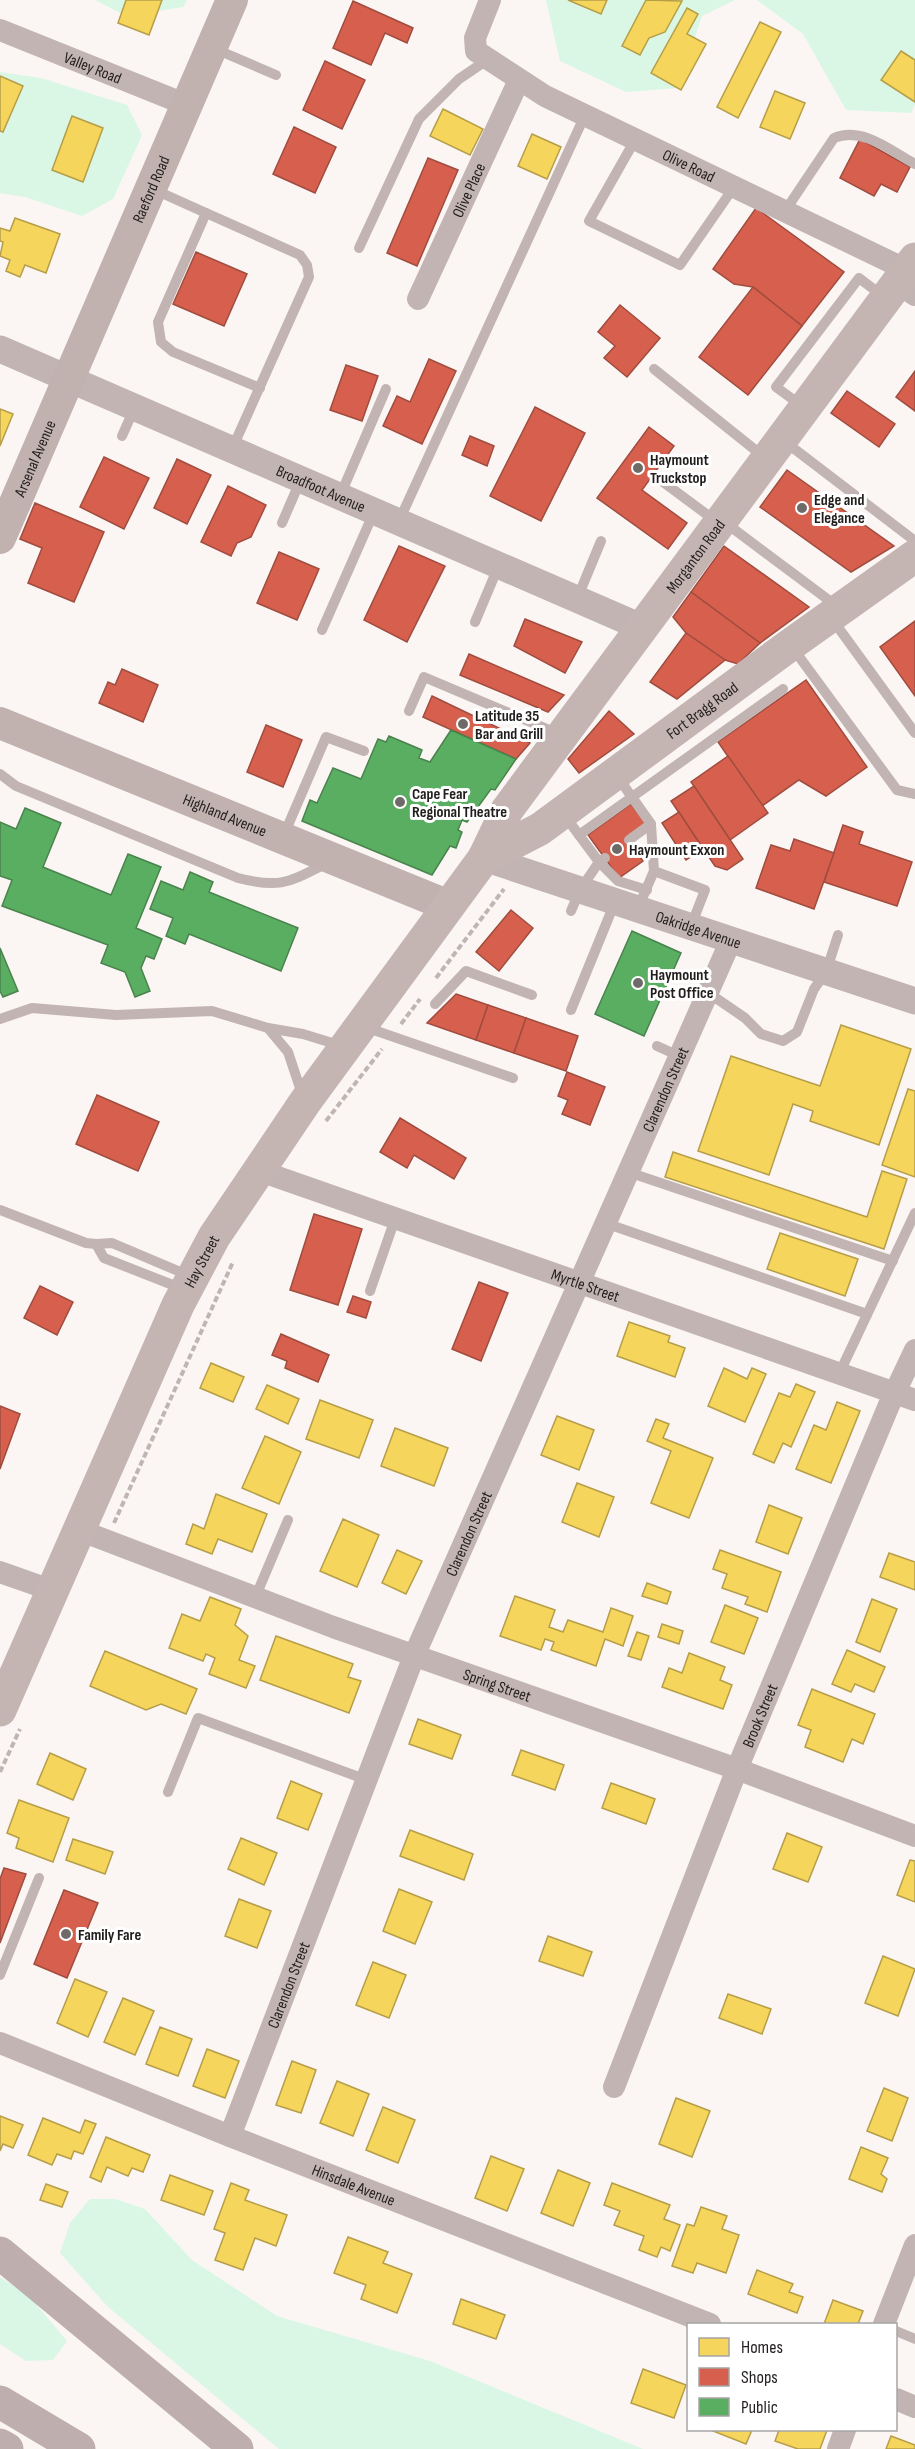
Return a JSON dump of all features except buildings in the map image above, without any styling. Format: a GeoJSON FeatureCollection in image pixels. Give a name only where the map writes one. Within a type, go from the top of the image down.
{"type":"FeatureCollection","features":[{"type":"Feature","properties":{"kind":"highway"},"geometry":{"type":"LineString","coordinates":[[0,2253],[237,2449]]}},
{"type":"Feature","properties":{"kind":"highway"},"geometry":{"type":"LineString","coordinates":[[0,2402],[79,2449]]}},
{"type":"Feature","properties":{"kind":"highway"},"geometry":{"type":"LineString","coordinates":[[0,2445],[7,2449]]}},
{"type":"Feature","properties":{"kind":"main road","name":"Raeford Road"},"geometry":{"type":"LineString","coordinates":[[69,378],[232,0]]}},
{"type":"Feature","properties":{"kind":"main road","name":"Morganton Road"},"geometry":{"type":"LineString","coordinates":[[484,858],[507,810],[804,408],[904,281]]}},
{"type":"Feature","properties":{"kind":"main road","name":"Arsenal Avenue"},"geometry":{"type":"LineString","coordinates":[[0,538],[62,400],[69,378]]}},
{"type":"Feature","properties":{"kind":"main road","name":"Fort Bragg Road"},"geometry":{"type":"LineString","coordinates":[[484,858],[540,828],[569,819],[623,785],[790,645],[913,557]]}},
{"type":"Feature","properties":{"kind":"main road","name":"Highland Avenue"},"geometry":{"type":"LineString","coordinates":[[0,723],[449,906]]}},
{"type":"Feature","properties":{"kind":"main road"},"geometry":{"type":"LineString","coordinates":[[531,778],[569,819]]}},
{"type":"Feature","properties":{"kind":"main road","name":"Hay Street"},"geometry":{"type":"LineString","coordinates":[[12,1715],[51,1590],[93,1536],[189,1284],[214,1237],[257,1170],[314,1114],[353,1036],[484,858]]}},
{"type":"Feature","properties":{"kind":"street"},"geometry":{"type":"LineString","coordinates":[[481,55],[475,38],[489,0]]}},
{"type":"Feature","properties":{"kind":"street","name":"Valley Road"},"geometry":{"type":"LineString","coordinates":[[0,30],[187,105]]}},
{"type":"Feature","properties":{"kind":"street","name":"Olive Road"},"geometry":{"type":"LineString","coordinates":[[481,55],[545,96],[785,211],[904,281]]}},
{"type":"Feature","properties":{"kind":"street","name":"Olive Place"},"geometry":{"type":"LineString","coordinates":[[418,299],[519,80]]}},
{"type":"Feature","properties":{"kind":"street","name":"Broadfoot Avenue"},"geometry":{"type":"LineString","coordinates":[[0,349],[641,627]]}},
{"type":"Feature","properties":{"kind":"street","name":"Oakridge Avenue"},"geometry":{"type":"LineString","coordinates":[[484,858],[518,870],[576,901],[633,900],[691,927],[915,1001]]}},
{"type":"Feature","properties":{"kind":"street","name":"Clarendon Street"},"geometry":{"type":"LineString","coordinates":[[230,2136],[414,1656],[730,940]]}},
{"type":"Feature","properties":{"kind":"street","name":"Myrtle Street"},"geometry":{"type":"LineString","coordinates":[[257,1170],[905,1397]]}},
{"type":"Feature","properties":{"kind":"street","name":"Brook Street"},"geometry":{"type":"LineString","coordinates":[[614,2087],[737,1769],[889,1405],[905,1397],[915,1350]]}},
{"type":"Feature","properties":{"kind":"street","name":"Spring Street"},"geometry":{"type":"LineString","coordinates":[[93,1536],[255,1598],[737,1769],[915,1836]]}},
{"type":"Feature","properties":{"kind":"street"},"geometry":{"type":"LineString","coordinates":[[0,1572],[51,1590]]}},
{"type":"Feature","properties":{"kind":"street","name":"Hinsdale Avenue"},"geometry":{"type":"LineString","coordinates":[[0,2043],[705,2323]]}},
{"type":"Feature","properties":{"kind":"street"},"geometry":{"type":"LineString","coordinates":[[885,2323],[915,2245]]}},
{"type":"Feature","properties":{"kind":"street"},"geometry":{"type":"LineString","coordinates":[[897,2399],[915,2407]]}},
{"type":"Feature","properties":{"kind":"street"},"geometry":{"type":"LineString","coordinates":[[838,2449],[845,2431]]}},
{"type":"Feature","properties":{"kind":"lane"},"geometry":{"type":"LineString","coordinates":[[212,48],[276,75]]}},
{"type":"Feature","properties":{"kind":"lane"},"geometry":{"type":"LineString","coordinates":[[359,248],[419,119],[481,55]]}},
{"type":"Feature","properties":{"kind":"lane"},"geometry":{"type":"LineString","coordinates":[[322,630],[386,516],[585,115]]}},
{"type":"Feature","properties":{"kind":"lane"},"geometry":{"type":"LineString","coordinates":[[785,211],[834,138],[846,133],[861,135],[915,164]]}},
{"type":"Feature","properties":{"kind":"lane"},"geometry":{"type":"LineString","coordinates":[[635,140],[589,221],[633,243],[680,265],[734,187]]}},
{"type":"Feature","properties":{"kind":"lane"},"geometry":{"type":"LineString","coordinates":[[151,188],[300,255],[307,265],[309,277],[232,449]]}},
{"type":"Feature","properties":{"kind":"lane"},"geometry":{"type":"LineString","coordinates":[[206,213],[158,322],[161,342],[173,352],[260,388]]}},
{"type":"Feature","properties":{"kind":"lane"},"geometry":{"type":"LineString","coordinates":[[654,369],[774,449],[913,557]]}},
{"type":"Feature","properties":{"kind":"lane"},"geometry":{"type":"LineString","coordinates":[[340,496],[386,389]]}},
{"type":"Feature","properties":{"kind":"lane"},"geometry":{"type":"LineString","coordinates":[[122,436],[136,407]]}},
{"type":"Feature","properties":{"kind":"lane"},"geometry":{"type":"LineString","coordinates":[[282,523],[301,479]]}},
{"type":"Feature","properties":{"kind":"lane"},"geometry":{"type":"LineString","coordinates":[[659,479],[720,521],[835,613],[915,733]]}},
{"type":"Feature","properties":{"kind":"lane"},"geometry":{"type":"LineString","coordinates":[[577,599],[601,541]]}},
{"type":"Feature","properties":{"kind":"lane"},"geometry":{"type":"LineString","coordinates":[[475,622],[499,565]]}},
{"type":"Feature","properties":{"kind":"lane"},"geometry":{"type":"LineString","coordinates":[[790,645],[897,790],[915,794]]}},
{"type":"Feature","properties":{"kind":"lane"},"geometry":{"type":"LineString","coordinates":[[409,711],[424,677],[562,735]]}},
{"type":"Feature","properties":{"kind":"lane"},"geometry":{"type":"LineString","coordinates":[[571,1010],[633,900],[654,872],[651,825],[623,785],[783,689]]}},
{"type":"Feature","properties":{"kind":"lane"},"geometry":{"type":"LineString","coordinates":[[283,838],[326,737],[364,751]]}},
{"type":"Feature","properties":{"kind":"lane"},"geometry":{"type":"LineString","coordinates":[[0,774],[15,786],[238,879],[262,884],[288,882],[335,859]]}},
{"type":"Feature","properties":{"kind":"lane"},"geometry":{"type":"LineString","coordinates":[[569,819],[633,900]]}},
{"type":"Feature","properties":{"kind":"lane"},"geometry":{"type":"LineString","coordinates":[[629,840],[651,825]]}},
{"type":"Feature","properties":{"kind":"lane"},"geometry":{"type":"LineString","coordinates":[[576,901],[602,860]]}},
{"type":"Feature","properties":{"kind":"lane"},"geometry":{"type":"LineString","coordinates":[[654,872],[705,890],[691,927]]}},
{"type":"Feature","properties":{"kind":"lane"},"geometry":{"type":"LineString","coordinates":[[707,992],[746,1018],[761,1034],[783,1041],[797,1032],[814,989],[826,972],[838,934]]}},
{"type":"Feature","properties":{"kind":"lane"},"geometry":{"type":"LineString","coordinates":[[435,1004],[466,971],[532,995]]}},
{"type":"Feature","properties":{"kind":"lane"},"geometry":{"type":"LineString","coordinates":[[0,1019],[32,1008],[116,1015],[212,1011],[268,1028],[303,1034],[392,1036],[513,1078]]}},
{"type":"Feature","properties":{"kind":"lane"},"geometry":{"type":"LineString","coordinates":[[268,1028],[288,1052],[314,1114]]}},
{"type":"Feature","properties":{"kind":"lane"},"geometry":{"type":"LineString","coordinates":[[657,1046],[680,1056]]}},
{"type":"Feature","properties":{"kind":"lane"},"geometry":{"type":"LineString","coordinates":[[628,1172],[893,1261]]}},
{"type":"Feature","properties":{"kind":"lane"},"geometry":{"type":"LineString","coordinates":[[0,1210],[86,1243],[112,1243],[189,1284]]}},
{"type":"Feature","properties":{"kind":"lane"},"geometry":{"type":"LineString","coordinates":[[839,1374],[915,1213]]}},
{"type":"Feature","properties":{"kind":"lane"},"geometry":{"type":"LineString","coordinates":[[370,1291],[395,1219]]}},
{"type":"Feature","properties":{"kind":"lane"},"geometry":{"type":"LineString","coordinates":[[605,1222],[867,1314]]}},
{"type":"Feature","properties":{"kind":"lane"},"geometry":{"type":"LineString","coordinates":[[96,1244],[104,1258],[189,1284]]}},
{"type":"Feature","properties":{"kind":"lane"},"geometry":{"type":"LineString","coordinates":[[255,1598],[288,1520]]}},
{"type":"Feature","properties":{"kind":"lane"},"geometry":{"type":"LineString","coordinates":[[168,1792],[198,1718],[367,1780]]}},
{"type":"Feature","properties":{"kind":"lane"},"geometry":{"type":"LineString","coordinates":[[0,1975],[39,1878]]}},
{"type":"Feature","properties":{"kind":"lane"},"geometry":{"type":"LineString","coordinates":[[897,2331],[915,2339]]}},
{"type":"Feature","properties":{"kind":"path"},"geometry":{"type":"LineString","coordinates":[[434,981],[518,870]]}},
{"type":"Feature","properties":{"kind":"path"},"geometry":{"type":"LineString","coordinates":[[314,1114],[392,1036],[427,990]]}},
{"type":"Feature","properties":{"kind":"path"},"geometry":{"type":"LineString","coordinates":[[93,1536],[235,1257]]}},
{"type":"Feature","properties":{"kind":"path"},"geometry":{"type":"LineString","coordinates":[[0,1772],[12,1715]]}},
{"type":"Feature","properties":{"kind":"green space"},"geometry":{"type":"Polygon","coordinates":[[[95,0],[187,0],[183,7],[126,16],[95,0]]]}},
{"type":"Feature","properties":{"kind":"green space"},"geometry":{"type":"Polygon","coordinates":[[[546,0],[735,0],[702,16],[678,88],[626,92],[560,61],[546,0]]]}},
{"type":"Feature","properties":{"kind":"green space"},"geometry":{"type":"Polygon","coordinates":[[[757,0],[915,0],[915,105],[911,113],[846,110],[803,34],[757,0]]]}},
{"type":"Feature","properties":{"kind":"green space"},"geometry":{"type":"Polygon","coordinates":[[[0,72],[41,78],[127,105],[142,135],[113,199],[82,216],[25,197],[0,193],[0,72]]]}},
{"type":"Feature","properties":{"kind":"green space"},"geometry":{"type":"Polygon","coordinates":[[[90,2199],[115,2199],[145,2209],[192,2260],[277,2316],[430,2361],[643,2449],[279,2449],[108,2307],[60,2253],[70,2223],[90,2199]]]}},
{"type":"Feature","properties":{"kind":"green space"},"geometry":{"type":"Polygon","coordinates":[[[0,2277],[29,2296],[67,2341],[53,2360],[26,2361],[0,2344],[0,2277]]]}},
{"type":"Feature","properties":{"kind":"place","name":"Haymount Truckstop"},"geometry":{"type":"Point","coordinates":[638,468]}},
{"type":"Feature","properties":{"kind":"place","name":"Edge and Elegance"},"geometry":{"type":"Point","coordinates":[802,508]}},
{"type":"Feature","properties":{"kind":"place","name":"Latitude 35 Bar and Grill"},"geometry":{"type":"Point","coordinates":[463,724]}},
{"type":"Feature","properties":{"kind":"place","name":"Cape Fear Regional Theatre"},"geometry":{"type":"Point","coordinates":[400,802]}},
{"type":"Feature","properties":{"kind":"place","name":"Haymount Exxon"},"geometry":{"type":"Point","coordinates":[617,849]}},
{"type":"Feature","properties":{"kind":"place","name":"Haymount Post Office"},"geometry":{"type":"Point","coordinates":[638,983]}},
{"type":"Feature","properties":{"kind":"place","name":"Family Fare"},"geometry":{"type":"Point","coordinates":[66,1934]}}]}
